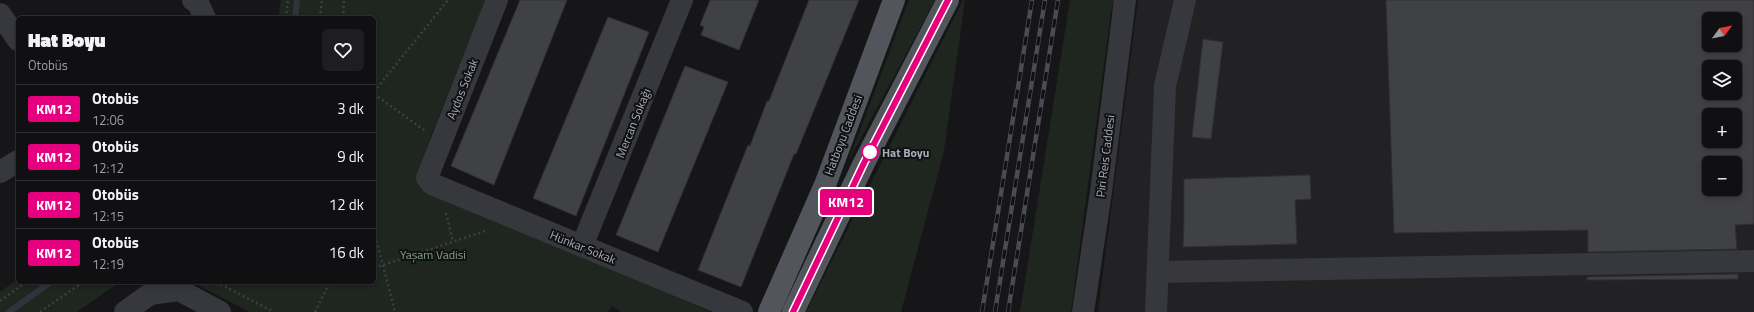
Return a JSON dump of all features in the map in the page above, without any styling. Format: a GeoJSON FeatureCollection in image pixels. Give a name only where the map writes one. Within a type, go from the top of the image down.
{"type":"FeatureCollection","features":[{"type":"Feature","properties":{"kind":"main road","name":"Hatboyu Caddesi"},"geometry":{"type":"LineString","coordinates":[[769,312],[825,185],[894,0]]}},
{"type":"Feature","properties":{"kind":"main road"},"geometry":{"type":"LineString","coordinates":[[793,312],[864,163],[948,0]]}},
{"type":"Feature","properties":{"kind":"street","name":"Aydos Sokak"},"geometry":{"type":"LineString","coordinates":[[427,178],[497,0]]}},
{"type":"Feature","properties":{"kind":"street","name":"Mercan Sokağı"},"geometry":{"type":"LineString","coordinates":[[582,246],[682,0]]}},
{"type":"Feature","properties":{"kind":"street","name":"Piri Reis Caddesi"},"geometry":{"type":"LineString","coordinates":[[1083,312],[1125,0]]}},
{"type":"Feature","properties":{"kind":"street"},"geometry":{"type":"LineString","coordinates":[[1156,312],[1165,86],[1185,0]]}},
{"type":"Feature","properties":{"kind":"street"},"geometry":{"type":"LineString","coordinates":[[0,14],[16,37]]}},
{"type":"Feature","properties":{"kind":"street"},"geometry":{"type":"LineString","coordinates":[[0,172],[16,162]]}},
{"type":"Feature","properties":{"kind":"street","name":"Hünkar Sokak"},"geometry":{"type":"LineString","coordinates":[[427,178],[432,184],[742,312]]}},
{"type":"Feature","properties":{"kind":"street"},"geometry":{"type":"LineString","coordinates":[[1158,272],[1754,261]]}},
{"type":"Feature","properties":{"kind":"street"},"geometry":{"type":"LineString","coordinates":[[125,312],[150,294],[179,290],[220,312]]}},
{"type":"Feature","properties":{"kind":"path"},"geometry":{"type":"LineString","coordinates":[[286,16],[288,0]]}},
{"type":"Feature","properties":{"kind":"path"},"geometry":{"type":"LineString","coordinates":[[320,16],[322,0]]}},
{"type":"Feature","properties":{"kind":"path"},"geometry":{"type":"LineString","coordinates":[[343,16],[344,0]]}},
{"type":"Feature","properties":{"kind":"path"},"geometry":{"type":"LineString","coordinates":[[376,90],[448,0]]}},
{"type":"Feature","properties":{"kind":"path"},"geometry":{"type":"LineString","coordinates":[[376,94],[425,131]]}},
{"type":"Feature","properties":{"kind":"path"},"geometry":{"type":"LineString","coordinates":[[445,207],[453,242]]}},
{"type":"Feature","properties":{"kind":"path"},"geometry":{"type":"LineString","coordinates":[[376,267],[489,230]]}},
{"type":"Feature","properties":{"kind":"path"},"geometry":{"type":"LineString","coordinates":[[376,239],[395,312]]}},
{"type":"Feature","properties":{"kind":"path"},"geometry":{"type":"LineString","coordinates":[[0,301],[23,284]]}},
{"type":"Feature","properties":{"kind":"path"},"geometry":{"type":"LineString","coordinates":[[40,312],[80,284]]}},
{"type":"Feature","properties":{"kind":"path"},"geometry":{"type":"LineString","coordinates":[[220,284],[274,312]]}},
{"type":"Feature","properties":{"kind":"path"},"geometry":{"type":"LineString","coordinates":[[315,312],[329,284]]}},
{"type":"Feature","properties":{"kind":"shaded area"},"geometry":{"type":"Polygon","coordinates":[[[1138,0],[1754,0],[1754,312],[1098,312],[1138,0]]]}},
{"type":"Feature","properties":{"kind":"green space","name":"Yaşam Vadisi"},"geometry":{"type":"Polygon","coordinates":[[[281,0],[486,0],[431,136],[416,180],[441,193],[711,312],[621,312],[612,306],[608,312],[250,312],[196,284],[376,284],[376,16],[278,16],[281,0]]]}},
{"type":"Feature","properties":{"kind":"green space"},"geometry":{"type":"Polygon","coordinates":[[[909,0],[935,0],[848,162],[909,0]]]}},
{"type":"Feature","properties":{"kind":"green space"},"geometry":{"type":"Polygon","coordinates":[[[963,0],[965,0],[944,151],[901,312],[806,312],[963,0]]]}},
{"type":"Feature","properties":{"kind":"green space"},"geometry":{"type":"Polygon","coordinates":[[[1070,0],[1114,0],[1071,312],[1020,312],[1070,0]]]}},
{"type":"Feature","properties":{"kind":"green space"},"geometry":{"type":"Polygon","coordinates":[[[16,280],[16,284],[117,284],[77,312],[0,312],[0,292],[16,280]]]}},
{"type":"Feature","properties":{"kind":"building"},"geometry":{"type":"Polygon","coordinates":[[[520,0],[567,0],[494,185],[451,166],[520,0]]]}},
{"type":"Feature","properties":{"kind":"building"},"geometry":{"type":"Polygon","coordinates":[[[710,0],[759,0],[739,50],[701,35],[704,27],[700,25],[710,0]]]}},
{"type":"Feature","properties":{"kind":"building"},"geometry":{"type":"Polygon","coordinates":[[[809,0],[859,0],[796,154],[794,154],[741,287],[698,270],[748,145],[750,146],[767,101],[769,101],[809,0]]]}},
{"type":"Feature","properties":{"kind":"building"},"geometry":{"type":"Polygon","coordinates":[[[1386,0],[1754,0],[1754,224],[1735,225],[1737,249],[1588,252],[1588,230],[1394,233],[1386,0]]]}},
{"type":"Feature","properties":{"kind":"building"},"geometry":{"type":"Polygon","coordinates":[[[608,17],[649,32],[576,216],[533,198],[608,17]]]}},
{"type":"Feature","properties":{"kind":"building"},"geometry":{"type":"Polygon","coordinates":[[[1203,39],[1223,42],[1211,139],[1192,137],[1203,39]]]}},
{"type":"Feature","properties":{"kind":"building"},"geometry":{"type":"Polygon","coordinates":[[[685,66],[728,82],[658,252],[616,235],[685,66]]]}},
{"type":"Feature","properties":{"kind":"building"},"geometry":{"type":"Polygon","coordinates":[[[1310,175],[1311,199],[1295,200],[1297,244],[1183,247],[1184,179],[1310,175]]]}},
{"type":"Feature","properties":{"kind":"building"},"geometry":{"type":"Polygon","coordinates":[[[1738,274],[1738,279],[1587,280],[1587,277],[1738,274]]]}},
{"type":"Feature","properties":{"kind":"waterway"},"geometry":{"type":"LineString","coordinates":[[295,16],[297,0]]}},
{"type":"Feature","properties":{"kind":"waterway"},"geometry":{"type":"LineString","coordinates":[[9,312],[48,284]]}},
{"type":"Feature","properties":{"kind":"railway"},"geometry":{"type":"LineString","coordinates":[[982,312],[1032,0]]}},
{"type":"Feature","properties":{"kind":"railway"},"geometry":{"type":"LineString","coordinates":[[995,312],[1045,0]]}},
{"type":"Feature","properties":{"kind":"railway"},"geometry":{"type":"LineString","coordinates":[[1008,312],[1058,0]]}},
{"type":"Feature","properties":{"kind":"bus line","name":"KM12"},"geometry":{"type":"LineString","coordinates":[[793,312],[864,163],[948,0]]}},
{"type":"Feature","properties":{"kind":"place","name":"Hat Boyu"},"geometry":{"type":"Point","coordinates":[870,152]}}]}
